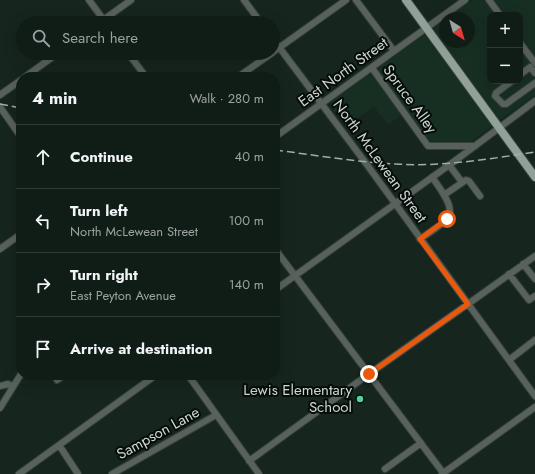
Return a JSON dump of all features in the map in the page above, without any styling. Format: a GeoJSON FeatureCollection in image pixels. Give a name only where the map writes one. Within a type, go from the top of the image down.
{"type":"FeatureCollection","features":[{"type":"Feature","properties":{"kind":"main road"},"geometry":{"type":"LineString","coordinates":[[406,0],[535,177]]}},
{"type":"Feature","properties":{"kind":"street"},"geometry":{"type":"LineString","coordinates":[[89,0],[99,16]]}},
{"type":"Feature","properties":{"kind":"street"},"geometry":{"type":"LineString","coordinates":[[110,16],[130,0]]}},
{"type":"Feature","properties":{"kind":"street"},"geometry":{"type":"LineString","coordinates":[[244,0],[256,16]]}},
{"type":"Feature","properties":{"kind":"street"},"geometry":{"type":"LineString","coordinates":[[280,46],[346,0]]}},
{"type":"Feature","properties":{"kind":"street"},"geometry":{"type":"LineString","coordinates":[[356,0],[394,51]]}},
{"type":"Feature","properties":{"kind":"street","name":"East North Street"},"geometry":{"type":"LineString","coordinates":[[280,133],[465,0]]}},
{"type":"Feature","properties":{"kind":"street"},"geometry":{"type":"LineString","coordinates":[[489,0],[498,12]]}},
{"type":"Feature","properties":{"kind":"street","name":"North McLewean Street"},"geometry":{"type":"LineString","coordinates":[[280,48],[535,396]]}},
{"type":"Feature","properties":{"kind":"street"},"geometry":{"type":"LineString","coordinates":[[523,48],[533,65],[535,73]]}},
{"type":"Feature","properties":{"kind":"street"},"geometry":{"type":"LineString","coordinates":[[32,72],[48,60]]}},
{"type":"Feature","properties":{"kind":"street"},"geometry":{"type":"LineString","coordinates":[[133,60],[142,72]]}},
{"type":"Feature","properties":{"kind":"street"},"geometry":{"type":"LineString","coordinates":[[245,72],[261,60]]}},
{"type":"Feature","properties":{"kind":"street"},"geometry":{"type":"LineString","coordinates":[[523,73],[533,65]]}},
{"type":"Feature","properties":{"kind":"street","name":"Spruce Alley"},"geometry":{"type":"LineString","coordinates":[[372,68],[428,146],[474,146]]}},
{"type":"Feature","properties":{"kind":"street"},"geometry":{"type":"LineString","coordinates":[[0,95],[16,84]]}},
{"type":"Feature","properties":{"kind":"street"},"geometry":{"type":"LineString","coordinates":[[508,84],[496,93],[495,96],[503,104],[506,104],[534,87]]}},
{"type":"Feature","properties":{"kind":"street"},"geometry":{"type":"LineString","coordinates":[[280,286],[450,165],[535,101]]}},
{"type":"Feature","properties":{"kind":"street"},"geometry":{"type":"LineString","coordinates":[[0,107],[16,130]]}},
{"type":"Feature","properties":{"kind":"street"},"geometry":{"type":"LineString","coordinates":[[450,165],[462,182]]}},
{"type":"Feature","properties":{"kind":"street"},"geometry":{"type":"LineString","coordinates":[[420,239],[450,215],[450,207],[432,177]]}},
{"type":"Feature","properties":{"kind":"street"},"geometry":{"type":"LineString","coordinates":[[444,195],[466,180],[469,181],[480,196]]}},
{"type":"Feature","properties":{"kind":"street"},"geometry":{"type":"LineString","coordinates":[[1,247],[16,237]]}},
{"type":"Feature","properties":{"kind":"street"},"geometry":{"type":"LineString","coordinates":[[280,255],[443,474],[535,407]]}},
{"type":"Feature","properties":{"kind":"street"},"geometry":{"type":"LineString","coordinates":[[249,461],[535,256]]}},
{"type":"Feature","properties":{"kind":"street"},"geometry":{"type":"LineString","coordinates":[[523,264],[535,280]]}},
{"type":"Feature","properties":{"kind":"street"},"geometry":{"type":"LineString","coordinates":[[509,274],[529,300],[535,296]]}},
{"type":"Feature","properties":{"kind":"street"},"geometry":{"type":"LineString","coordinates":[[508,360],[535,340]]}},
{"type":"Feature","properties":{"kind":"street"},"geometry":{"type":"LineString","coordinates":[[0,408],[17,380]]}},
{"type":"Feature","properties":{"kind":"street"},"geometry":{"type":"LineString","coordinates":[[19,474],[149,380]]}},
{"type":"Feature","properties":{"kind":"street"},"geometry":{"type":"LineString","coordinates":[[192,380],[259,474]]}},
{"type":"Feature","properties":{"kind":"street"},"geometry":{"type":"LineString","coordinates":[[0,386],[8,384],[13,387]]}},
{"type":"Feature","properties":{"kind":"street","name":"Sampson Lane"},"geometry":{"type":"LineString","coordinates":[[112,474],[216,415]]}},
{"type":"Feature","properties":{"kind":"street"},"geometry":{"type":"LineString","coordinates":[[385,469],[421,443]]}},
{"type":"Feature","properties":{"kind":"street"},"geometry":{"type":"LineString","coordinates":[[59,445],[78,474]]}},
{"type":"Feature","properties":{"kind":"shaded area"},"geometry":{"type":"Polygon","coordinates":[[[472,0],[535,0],[535,95],[460,149],[426,149],[402,115],[388,125],[374,107],[346,126],[329,103],[439,24],[439,48],[475,48],[475,12],[455,12],[472,0]]]}},
{"type":"Feature","properties":{"kind":"railway"},"geometry":{"type":"LineString","coordinates":[[0,104],[16,107]]}},
{"type":"Feature","properties":{"kind":"railway"},"geometry":{"type":"LineString","coordinates":[[280,151],[365,162],[413,165],[466,162],[535,152]]}},
{"type":"Feature","properties":{"kind":"place","name":"Lewis Elementary School"},"geometry":{"type":"Point","coordinates":[360,399]}},
{"type":"Feature","properties":{"kind":"route"},"geometry":{"type":"LineString","coordinates":[[369,374],[468,304],[420,239],[447,219]]}}]}
